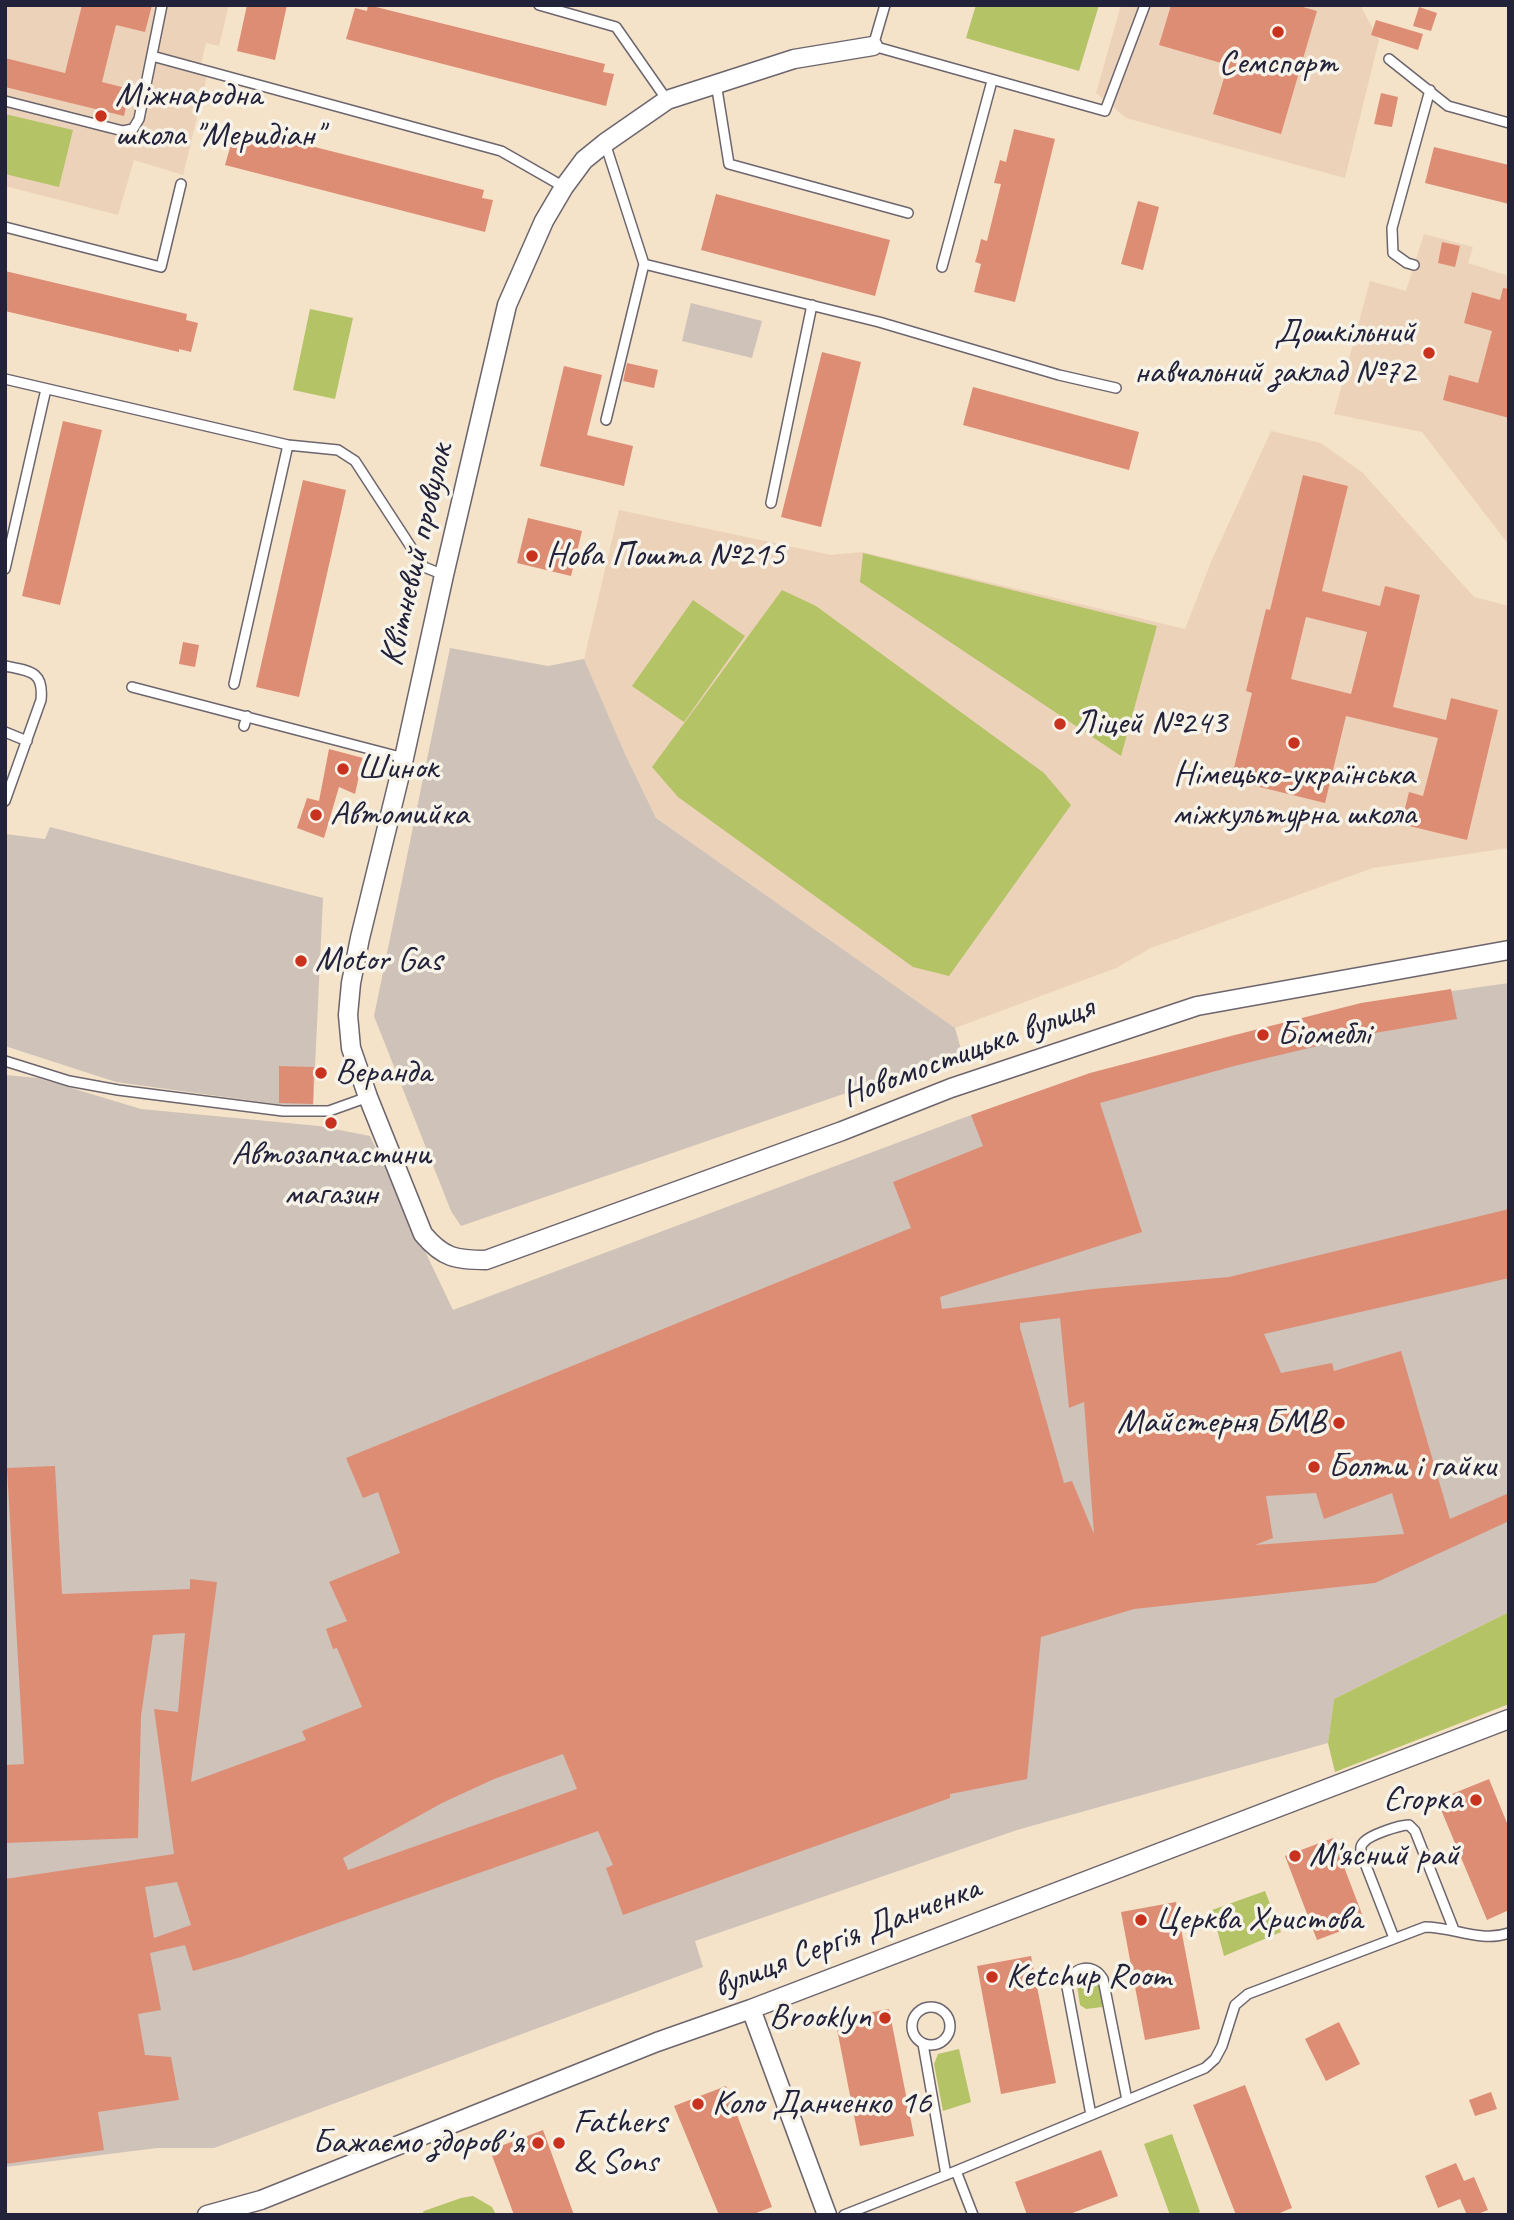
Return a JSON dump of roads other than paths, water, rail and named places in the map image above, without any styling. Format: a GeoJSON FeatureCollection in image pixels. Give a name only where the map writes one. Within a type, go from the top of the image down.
{"type":"FeatureCollection","features":[{"type":"Feature","properties":{"kind":"street","name":"Квітневий провулок"},"geometry":{"type":"LineString","coordinates":[[461,1260],[437,1250],[423,1234],[351,1048],[348,1015],[360,938],[404,758],[507,305],[544,220],[584,160],[605,143],[667,100],[794,59],[873,47]]}},
{"type":"Feature","properties":{"kind":"street","name":"Новомостицька вулиця"},"geometry":{"type":"LineString","coordinates":[[461,1260],[486,1260],[842,1131],[951,1088],[1197,1006],[1509,950]]}},
{"type":"Feature","properties":{"kind":"street","name":"вулиця Сергія Данченка"},"geometry":{"type":"LineString","coordinates":[[207,2215],[264,2207],[657,2042],[751,2009],[1509,1719]]}},
{"type":"Feature","properties":{"kind":"street"},"geometry":{"type":"LineString","coordinates":[[751,2009],[827,2215]]}},
{"type":"Feature","properties":{"kind":"lane"},"geometry":{"type":"LineString","coordinates":[[5,101],[130,131],[139,119],[162,5]]}},
{"type":"Feature","properties":{"kind":"lane"},"geometry":{"type":"LineString","coordinates":[[539,5],[616,27],[667,100]]}},
{"type":"Feature","properties":{"kind":"lane"},"geometry":{"type":"LineString","coordinates":[[885,5],[873,47],[1105,111],[1145,5]]}},
{"type":"Feature","properties":{"kind":"lane"},"geometry":{"type":"LineString","coordinates":[[152,57],[501,151],[564,187]]}},
{"type":"Feature","properties":{"kind":"lane"},"geometry":{"type":"LineString","coordinates":[[1389,59],[1448,106],[1509,123]]}},
{"type":"Feature","properties":{"kind":"lane"},"geometry":{"type":"LineString","coordinates":[[942,267],[992,81]]}},
{"type":"Feature","properties":{"kind":"lane"},"geometry":{"type":"LineString","coordinates":[[716,83],[729,164],[908,213]]}},
{"type":"Feature","properties":{"kind":"lane"},"geometry":{"type":"LineString","coordinates":[[1414,265],[1393,253],[1392,228],[1430,90]]}},
{"type":"Feature","properties":{"kind":"lane"},"geometry":{"type":"LineString","coordinates":[[605,143],[644,264],[606,419]]}},
{"type":"Feature","properties":{"kind":"lane"},"geometry":{"type":"LineString","coordinates":[[5,227],[161,267],[181,184]]}},
{"type":"Feature","properties":{"kind":"lane"},"geometry":{"type":"LineString","coordinates":[[644,264],[812,305],[1115,388]]}},
{"type":"Feature","properties":{"kind":"lane"},"geometry":{"type":"LineString","coordinates":[[771,503],[812,305]]}},
{"type":"Feature","properties":{"kind":"lane"},"geometry":{"type":"LineString","coordinates":[[5,379],[288,445],[338,450],[355,461],[424,567],[444,575]]}},
{"type":"Feature","properties":{"kind":"lane"},"geometry":{"type":"LineString","coordinates":[[5,569],[46,389]]}},
{"type":"Feature","properties":{"kind":"lane"},"geometry":{"type":"LineString","coordinates":[[234,684],[288,445]]}},
{"type":"Feature","properties":{"kind":"lane"},"geometry":{"type":"LineString","coordinates":[[5,667],[32,672],[42,685],[41,700],[5,801]]}},
{"type":"Feature","properties":{"kind":"lane"},"geometry":{"type":"LineString","coordinates":[[132,687],[404,758]]}},
{"type":"Feature","properties":{"kind":"lane"},"geometry":{"type":"LineString","coordinates":[[244,726],[247,716]]}},
{"type":"Feature","properties":{"kind":"lane"},"geometry":{"type":"LineString","coordinates":[[5,732],[27,741]]}},
{"type":"Feature","properties":{"kind":"lane"},"geometry":{"type":"LineString","coordinates":[[5,1061],[69,1081],[118,1090],[282,1111],[329,1111],[368,1097]]}},
{"type":"Feature","properties":{"kind":"lane"},"geometry":{"type":"LineString","coordinates":[[1394,1938],[1361,1853],[1361,1846],[1365,1840],[1401,1825],[1409,1825],[1415,1830],[1454,1930]]}},
{"type":"Feature","properties":{"kind":"lane"},"geometry":{"type":"LineString","coordinates":[[844,2215],[1205,2068],[1215,2059],[1222,2046],[1235,2005],[1248,1994],[1425,1927],[1485,1937],[1509,1933]]}},
{"type":"Feature","properties":{"kind":"lane"},"geometry":{"type":"LineString","coordinates":[[1091,2115],[1067,1987],[1073,1972],[1091,1968],[1099,1972],[1103,1979],[1127,2100]]}},
{"type":"Feature","properties":{"kind":"lane"},"geometry":{"type":"LineString","coordinates":[[923,2044],[936,2045],[947,2038],[950,2032],[949,2019],[941,2009],[928,2006],[922,2008],[913,2017],[911,2030],[923,2044],[946,2175]]}},
{"type":"Feature","properties":{"kind":"lane"},"geometry":{"type":"LineString","coordinates":[[956,2171],[973,2215]]}},
{"type":"Feature","properties":{"kind":"place","name":"Семспорт"},"geometry":{"type":"Point","coordinates":[1278,32]}},
{"type":"Feature","properties":{"kind":"place","name":"Міжнародна школа \"Меридіан\""},"geometry":{"type":"Point","coordinates":[101,116]}},
{"type":"Feature","properties":{"kind":"place","name":"Дошкільний навчальний заклад №72"},"geometry":{"type":"Point","coordinates":[1429,353]}},
{"type":"Feature","properties":{"kind":"place","name":"Нова Пошта №215"},"geometry":{"type":"Point","coordinates":[532,556]}},
{"type":"Feature","properties":{"kind":"place","name":"Ліцей №243"},"geometry":{"type":"Point","coordinates":[1060,724]}},
{"type":"Feature","properties":{"kind":"place","name":"Німецько-українська міжкультурна школа"},"geometry":{"type":"Point","coordinates":[1294,743]}},
{"type":"Feature","properties":{"kind":"place","name":"Шинок"},"geometry":{"type":"Point","coordinates":[343,769]}},
{"type":"Feature","properties":{"kind":"place","name":"Автомийка"},"geometry":{"type":"Point","coordinates":[316,815]}},
{"type":"Feature","properties":{"kind":"place","name":"Motor Gas"},"geometry":{"type":"Point","coordinates":[301,961]}},
{"type":"Feature","properties":{"kind":"place","name":"Біомеблі"},"geometry":{"type":"Point","coordinates":[1263,1035]}},
{"type":"Feature","properties":{"kind":"place","name":"Веранда"},"geometry":{"type":"Point","coordinates":[321,1073]}},
{"type":"Feature","properties":{"kind":"place","name":"Автозапчастини магазин"},"geometry":{"type":"Point","coordinates":[331,1123]}},
{"type":"Feature","properties":{"kind":"place","name":"Майстерня БМВ"},"geometry":{"type":"Point","coordinates":[1339,1423]}},
{"type":"Feature","properties":{"kind":"place","name":"Болти і гайки"},"geometry":{"type":"Point","coordinates":[1314,1467]}},
{"type":"Feature","properties":{"kind":"place","name":"Єгорка"},"geometry":{"type":"Point","coordinates":[1476,1800]}},
{"type":"Feature","properties":{"kind":"place","name":"М'ясний рай"},"geometry":{"type":"Point","coordinates":[1295,1856]}},
{"type":"Feature","properties":{"kind":"place","name":"Церква Христова"},"geometry":{"type":"Point","coordinates":[1141,1920]}},
{"type":"Feature","properties":{"kind":"place","name":"Ketchup Room"},"geometry":{"type":"Point","coordinates":[992,1977]}},
{"type":"Feature","properties":{"kind":"place","name":"Brooklyn"},"geometry":{"type":"Point","coordinates":[885,2018]}},
{"type":"Feature","properties":{"kind":"place","name":"Коло Данченко 16"},"geometry":{"type":"Point","coordinates":[698,2104]}},
{"type":"Feature","properties":{"kind":"place","name":"Бажаємо здоровʼя"},"geometry":{"type":"Point","coordinates":[538,2143]}},
{"type":"Feature","properties":{"kind":"place","name":"Fathers & Sons"},"geometry":{"type":"Point","coordinates":[559,2143]}}]}
